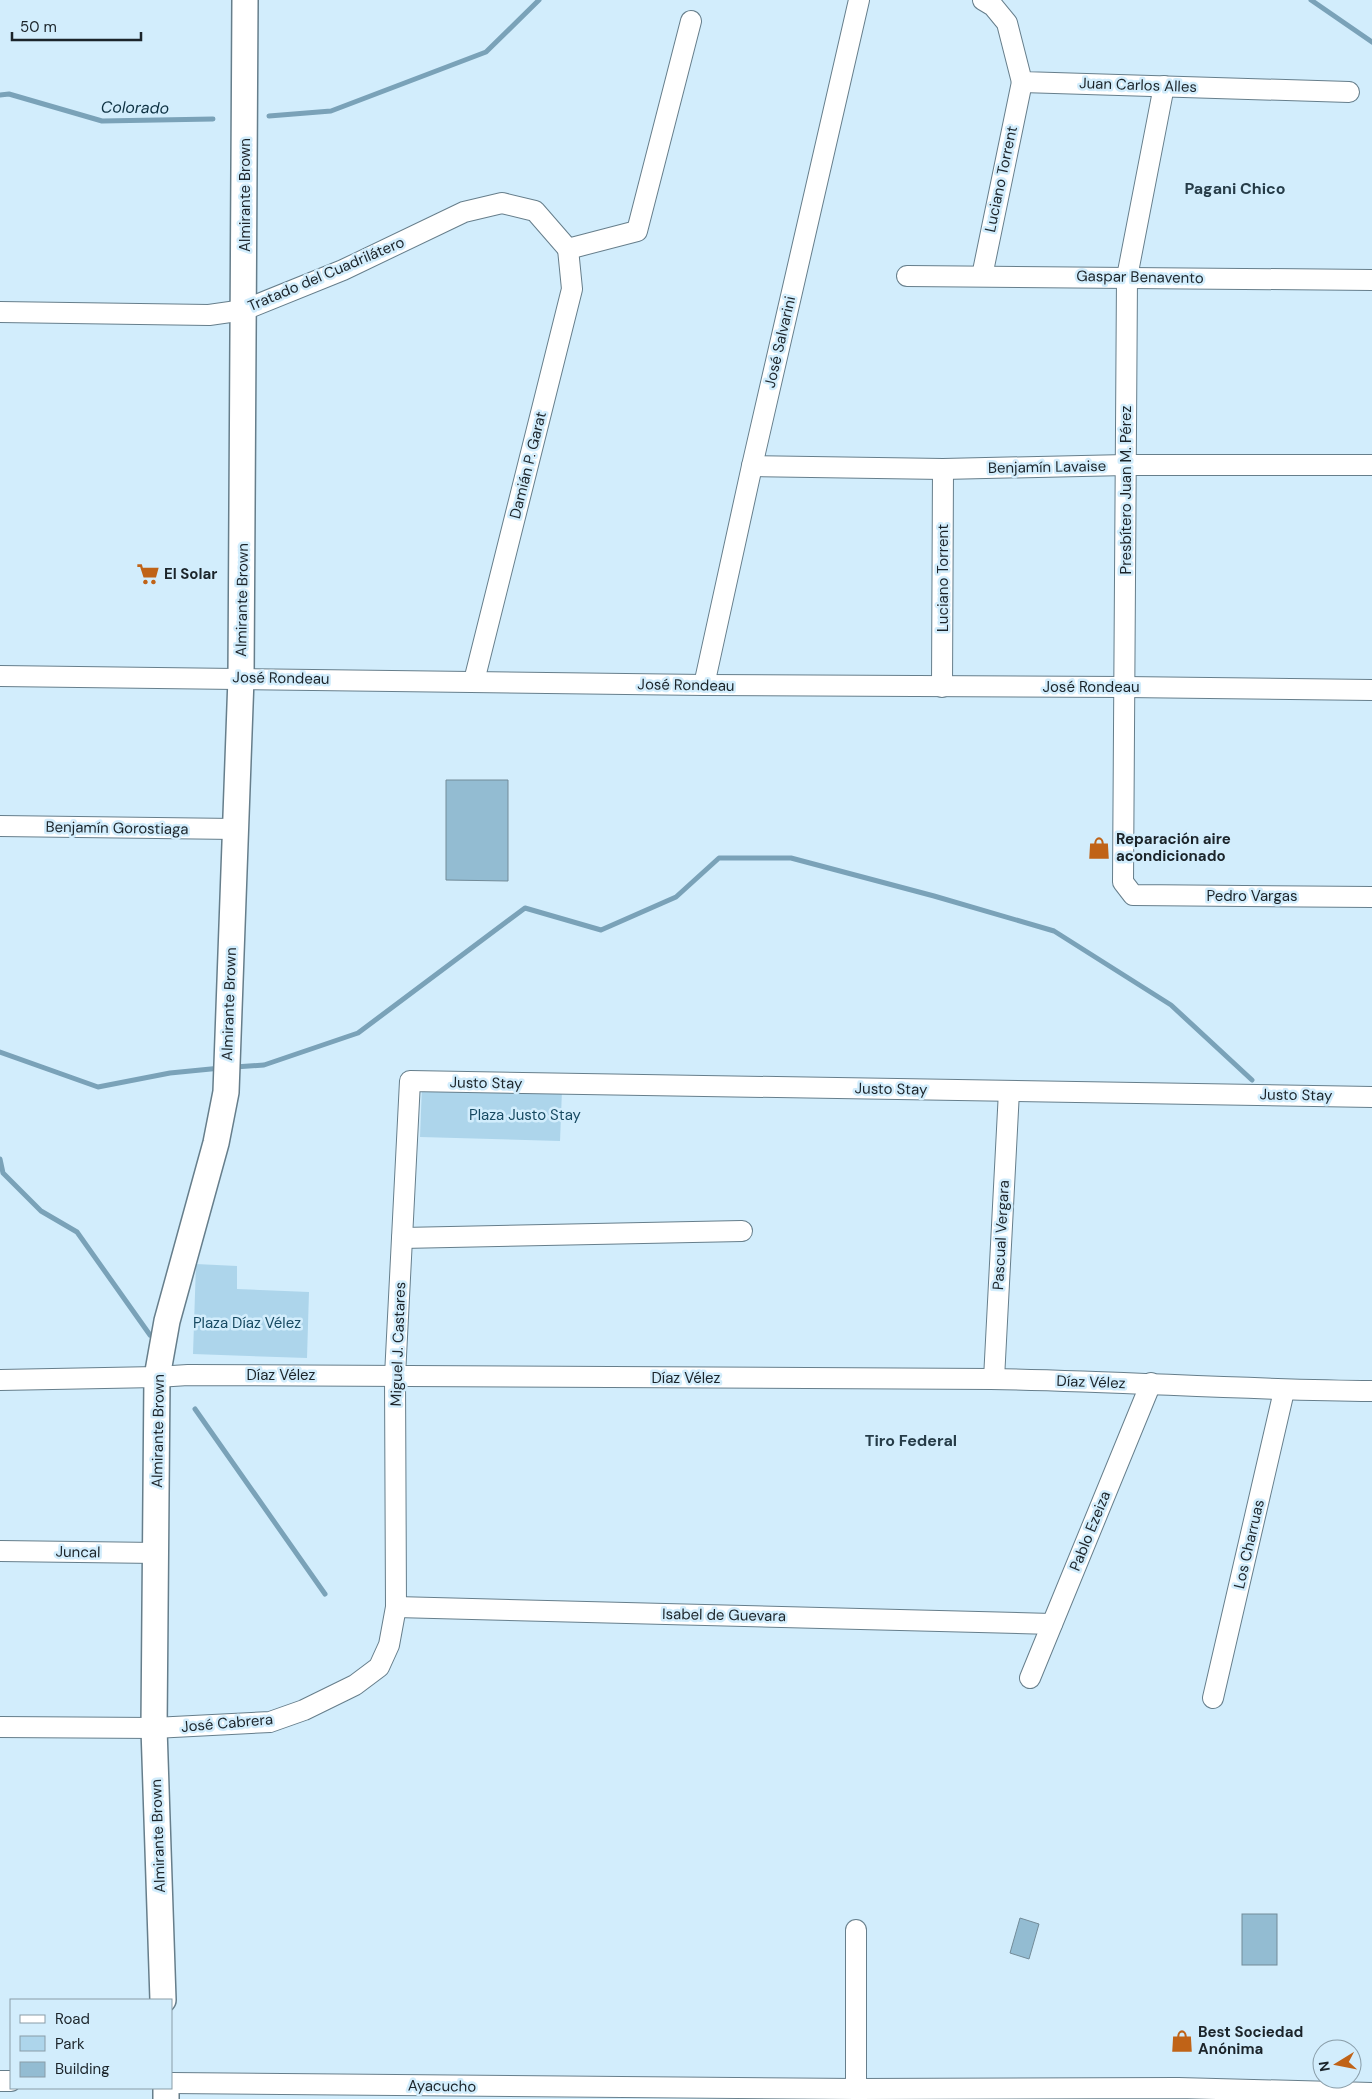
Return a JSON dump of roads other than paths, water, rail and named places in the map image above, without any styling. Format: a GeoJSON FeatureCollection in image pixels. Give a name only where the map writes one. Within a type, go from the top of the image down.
{"type":"FeatureCollection","features":[{"type":"Feature","properties":{"kind":"main road","name":"Almirante Brown"},"geometry":{"type":"LineString","coordinates":[[163,1999],[154,1728],[157,1553],[157,1377],[167,1321],[216,1143],[226,1092],[241,678],[245,0]]}},
{"type":"Feature","properties":{"kind":"street","name":"José Salvarini"},"geometry":{"type":"LineString","coordinates":[[704,685],[752,466],[859,0]]}},
{"type":"Feature","properties":{"kind":"street"},"geometry":{"type":"LineString","coordinates":[[983,0],[993,6],[1007,23],[1022,82]]}},
{"type":"Feature","properties":{"kind":"street"},"geometry":{"type":"LineString","coordinates":[[568,249],[637,231],[691,22]]}},
{"type":"Feature","properties":{"kind":"street","name":"Juan Carlos Alles"},"geometry":{"type":"LineString","coordinates":[[1022,82],[1349,92]]}},
{"type":"Feature","properties":{"kind":"street","name":"Luciano Torrent"},"geometry":{"type":"LineString","coordinates":[[982,276],[1022,82]]}},
{"type":"Feature","properties":{"kind":"street","name":"Presbítero Juan M. Pérez"},"geometry":{"type":"LineString","coordinates":[[1133,895],[1123,882],[1127,277],[1164,86]]}},
{"type":"Feature","properties":{"kind":"street","name":"Tratado del Cuadrilátero"},"geometry":{"type":"LineString","coordinates":[[0,312],[209,315],[244,310],[343,270],[464,212],[502,203],[535,211],[568,249]]}},
{"type":"Feature","properties":{"kind":"street","name":"Damián P. Garat"},"geometry":{"type":"LineString","coordinates":[[474,681],[572,289],[568,249]]}},
{"type":"Feature","properties":{"kind":"street","name":"Gaspar Benavento"},"geometry":{"type":"LineString","coordinates":[[907,276],[1372,280]]}},
{"type":"Feature","properties":{"kind":"street","name":"Benjamín Lavaise"},"geometry":{"type":"LineString","coordinates":[[752,466],[943,469],[1126,465],[1372,465]]}},
{"type":"Feature","properties":{"kind":"street","name":"Luciano Torrent"},"geometry":{"type":"LineString","coordinates":[[942,687],[943,469]]}},
{"type":"Feature","properties":{"kind":"street","name":"José Rondeau"},"geometry":{"type":"LineString","coordinates":[[0,676],[704,685],[1372,690]]}},
{"type":"Feature","properties":{"kind":"street","name":"Benjamín Gorostiaga"},"geometry":{"type":"LineString","coordinates":[[0,826],[235,829]]}},
{"type":"Feature","properties":{"kind":"street","name":"Pedro Vargas"},"geometry":{"type":"LineString","coordinates":[[1133,895],[1372,897]]}},
{"type":"Feature","properties":{"kind":"street","name":"Justo Stay"},"geometry":{"type":"LineString","coordinates":[[410,1081],[1372,1096]]}},
{"type":"Feature","properties":{"kind":"street","name":"Miguel J. Castares"},"geometry":{"type":"LineString","coordinates":[[396,1607],[395,1376],[410,1081]]}},
{"type":"Feature","properties":{"kind":"street","name":"Pascual Vergara"},"geometry":{"type":"LineString","coordinates":[[994,1379],[1009,1091]]}},
{"type":"Feature","properties":{"kind":"street"},"geometry":{"type":"LineString","coordinates":[[402,1238],[742,1231]]}},
{"type":"Feature","properties":{"kind":"street","name":"Díaz Vélez"},"geometry":{"type":"LineString","coordinates":[[0,1380],[188,1375],[994,1379],[1151,1383],[1284,1390],[1372,1391]]}},
{"type":"Feature","properties":{"kind":"street","name":"Pablo Ezeiza"},"geometry":{"type":"LineString","coordinates":[[1030,1678],[1151,1383]]}},
{"type":"Feature","properties":{"kind":"street","name":"Los Charruas"},"geometry":{"type":"LineString","coordinates":[[1213,1698],[1284,1390]]}},
{"type":"Feature","properties":{"kind":"street","name":"Juncal"},"geometry":{"type":"LineString","coordinates":[[0,1551],[157,1553]]}},
{"type":"Feature","properties":{"kind":"street","name":"Isabel de Guevara"},"geometry":{"type":"LineString","coordinates":[[396,1607],[1052,1624]]}},
{"type":"Feature","properties":{"kind":"street","name":"José Cabrera"},"geometry":{"type":"LineString","coordinates":[[0,1727],[154,1728],[270,1722],[304,1710],[355,1685],[379,1667],[389,1645],[396,1607]]}},
{"type":"Feature","properties":{"kind":"street"},"geometry":{"type":"LineString","coordinates":[[856,1930],[856,2089]]}},
{"type":"Feature","properties":{"kind":"street","name":"Ayacucho"},"geometry":{"type":"LineString","coordinates":[[172,2083],[856,2089],[924,2094],[1372,2093]]}},
{"type":"Feature","properties":{"kind":"waterway"},"geometry":{"type":"LineString","coordinates":[[269,116],[331,111],[486,52],[539,0]]}},
{"type":"Feature","properties":{"kind":"waterway"},"geometry":{"type":"LineString","coordinates":[[1311,0],[1372,42]]}},
{"type":"Feature","properties":{"kind":"waterway","name":"Colorado"},"geometry":{"type":"LineString","coordinates":[[0,95],[9,94],[102,121],[213,119]]}},
{"type":"Feature","properties":{"kind":"waterway"},"geometry":{"type":"LineString","coordinates":[[235,1067],[264,1065],[358,1033],[525,908],[601,930],[676,897],[719,858],[791,858],[934,896],[1054,931],[1171,1005],[1252,1080]]}},
{"type":"Feature","properties":{"kind":"waterway"},"geometry":{"type":"LineString","coordinates":[[0,1052],[98,1087],[170,1073],[221,1068]]}},
{"type":"Feature","properties":{"kind":"waterway"},"geometry":{"type":"LineString","coordinates":[[0,1159],[3,1173],[41,1211],[77,1232],[150,1335]]}},
{"type":"Feature","properties":{"kind":"waterway"},"geometry":{"type":"LineString","coordinates":[[195,1409],[325,1594]]}},
{"type":"Feature","properties":{"kind":"place","name":"El Solar"},"geometry":{"type":"Point","coordinates":[148,574]}},
{"type":"Feature","properties":{"kind":"place","name":"Reparación aire acondicionado"},"geometry":{"type":"Point","coordinates":[1099,848]}},
{"type":"Feature","properties":{"kind":"place","name":"Best Sociedad Anónima"},"geometry":{"type":"Point","coordinates":[1182,2041]}},
{"type":"Feature","properties":{"kind":"district","name":"Pagani Chico"},"geometry":{"type":"Point","coordinates":[1235,188]}},
{"type":"Feature","properties":{"kind":"district","name":"Tiro Federal"},"geometry":{"type":"Point","coordinates":[911,1440]}},
{"type":"Feature","properties":{"kind":"park label","name":"Plaza Justo Stay"},"geometry":{"type":"Point","coordinates":[525,1115]}},
{"type":"Feature","properties":{"kind":"park label","name":"Plaza Díaz Vélez"},"geometry":{"type":"Point","coordinates":[247,1323]}}]}
